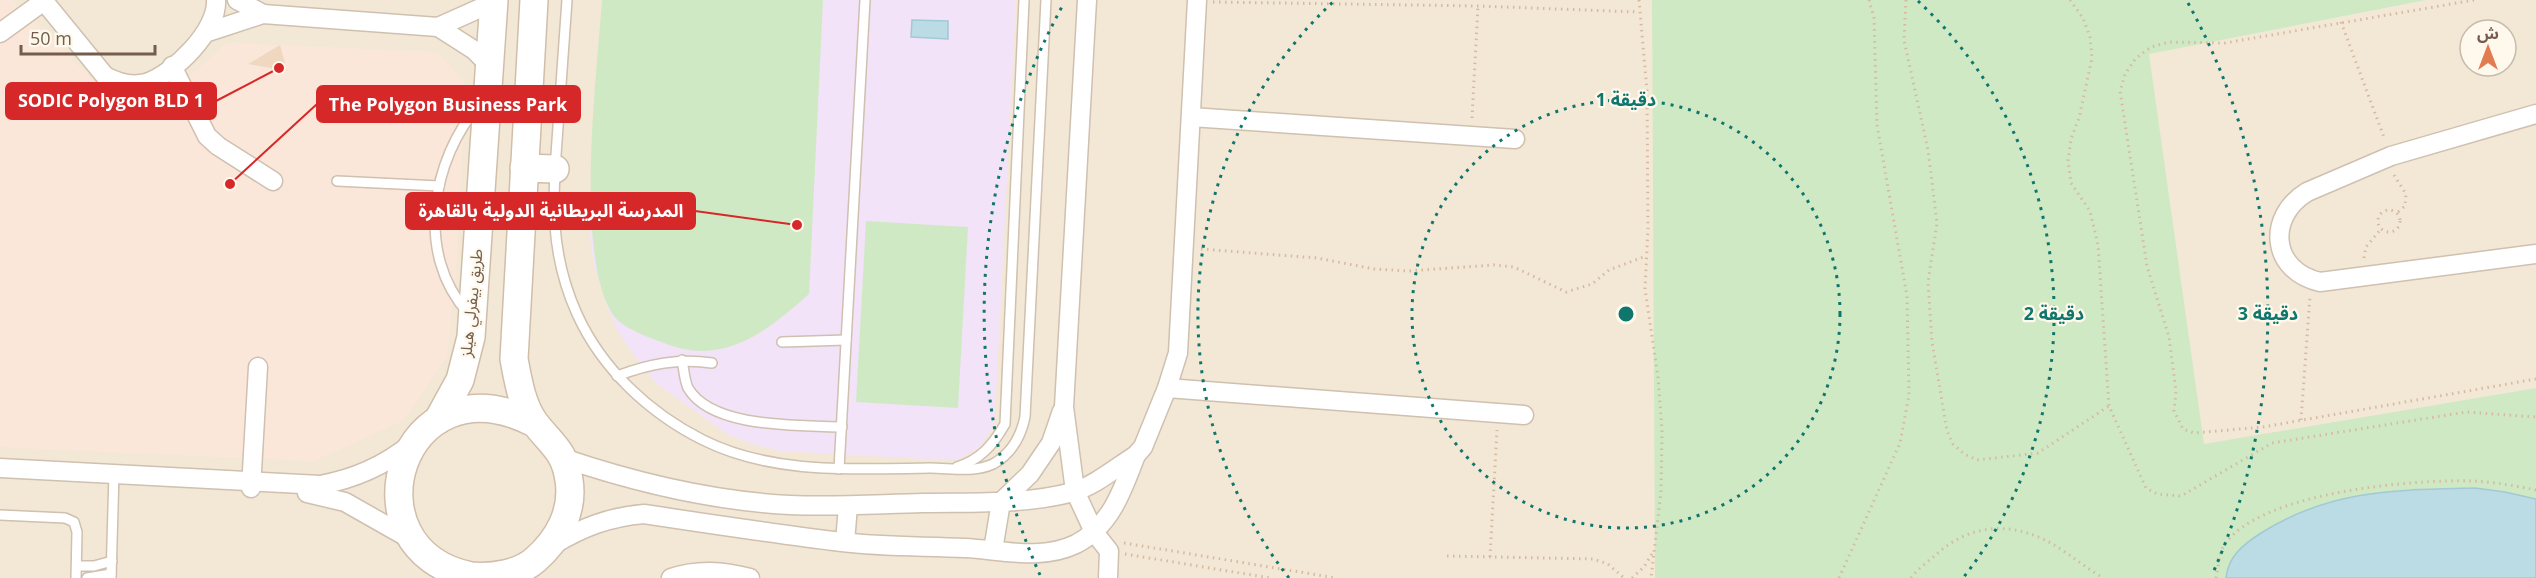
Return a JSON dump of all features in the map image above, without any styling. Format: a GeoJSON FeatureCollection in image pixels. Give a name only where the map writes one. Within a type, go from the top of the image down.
{"type":"FeatureCollection","features":[{"type":"Feature","properties":{"kind":"street"},"geometry":{"type":"LineString","coordinates":[[0,33],[44,1],[105,76],[132,85],[146,83],[172,66],[208,32],[214,19],[216,0]]}},
{"type":"Feature","properties":{"kind":"street"},"geometry":{"type":"LineString","coordinates":[[237,0],[262,14]]}},
{"type":"Feature","properties":{"kind":"street"},"geometry":{"type":"LineString","coordinates":[[534,0],[514,359],[518,381],[534,423]]}},
{"type":"Feature","properties":{"kind":"street"},"geometry":{"type":"LineString","coordinates":[[1087,0],[1064,407],[1076,491],[1101,540],[1108,578]]}},
{"type":"Feature","properties":{"kind":"street"},"geometry":{"type":"LineString","coordinates":[[438,27],[494,1]]}},
{"type":"Feature","properties":{"kind":"street","name":"طريق بيفرلي هيلز"},"geometry":{"type":"LineString","coordinates":[[438,420],[460,380],[467,359],[472,318],[494,1]]}},
{"type":"Feature","properties":{"kind":"street"},"geometry":{"type":"LineString","coordinates":[[1101,540],[1136,456],[1143,447],[1167,388],[1178,353],[1197,1]]}},
{"type":"Feature","properties":{"kind":"street"},"geometry":{"type":"LineString","coordinates":[[208,32],[262,14],[438,27],[474,50],[489,65]]}},
{"type":"Feature","properties":{"kind":"street"},"geometry":{"type":"LineString","coordinates":[[172,66],[207,136],[218,146],[273,181]]}},
{"type":"Feature","properties":{"kind":"street"},"geometry":{"type":"LineString","coordinates":[[2536,114],[2387,158],[2307,192],[2295,199],[2286,210],[2280,223],[2279,237],[2282,251],[2298,273],[2320,282],[2365,278],[2536,254]]}},
{"type":"Feature","properties":{"kind":"street"},"geometry":{"type":"LineString","coordinates":[[1191,117],[1515,139]]}},
{"type":"Feature","properties":{"kind":"street"},"geometry":{"type":"LineString","coordinates":[[524,168],[555,169]]}},
{"type":"Feature","properties":{"kind":"street"},"geometry":{"type":"LineString","coordinates":[[252,485],[258,367]]}},
{"type":"Feature","properties":{"kind":"street"},"geometry":{"type":"LineString","coordinates":[[1167,388],[1524,416]]}},
{"type":"Feature","properties":{"kind":"street"},"geometry":{"type":"LineString","coordinates":[[0,474],[252,485],[320,485],[341,481],[374,469],[396,456],[438,420],[461,410],[487,406],[512,411],[534,423],[551,439],[563,458],[569,481],[569,505],[562,528],[533,563]]}},
{"type":"Feature","properties":{"kind":"street"},"geometry":{"type":"LineString","coordinates":[[993,550],[1001,502],[1030,474],[1051,443],[1064,407]]}},
{"type":"Feature","properties":{"kind":"street"},"geometry":{"type":"LineString","coordinates":[[417,439],[403,463],[398,490],[402,517],[428,560]]}},
{"type":"Feature","properties":{"kind":"street"},"geometry":{"type":"LineString","coordinates":[[563,458],[618,476],[674,490],[778,504],[848,506],[1001,502],[1076,491],[1136,456]]}},
{"type":"Feature","properties":{"kind":"street"},"geometry":{"type":"LineString","coordinates":[[0,468],[114,478]]}},
{"type":"Feature","properties":{"kind":"street"},"geometry":{"type":"LineString","coordinates":[[252,485],[327,495],[363,511],[428,560],[454,573],[480,578],[506,575],[533,563],[582,528],[612,517],[644,514],[845,542],[993,550],[1037,555],[1077,543],[1101,540]]}},
{"type":"Feature","properties":{"kind":"street"},"geometry":{"type":"LineString","coordinates":[[845,542],[848,506]]}},
{"type":"Feature","properties":{"kind":"street"},"geometry":{"type":"LineString","coordinates":[[671,578],[686,573],[712,571],[750,578]]}},
{"type":"Feature","properties":{"kind":"lane"},"geometry":{"type":"LineString","coordinates":[[567,0],[552,211],[556,247],[564,282],[591,339],[617,376],[651,407],[704,441],[738,454],[775,463],[839,469],[980,468],[1004,456],[1022,430],[1025,417],[1046,0]]}},
{"type":"Feature","properties":{"kind":"lane"},"geometry":{"type":"LineString","coordinates":[[839,469],[865,0]]}},
{"type":"Feature","properties":{"kind":"lane"},"geometry":{"type":"LineString","coordinates":[[952,468],[973,462],[990,446],[1005,424],[1024,0]]}},
{"type":"Feature","properties":{"kind":"lane"},"geometry":{"type":"LineString","coordinates":[[472,318],[450,290],[439,262],[436,232],[439,186],[441,170],[452,144],[467,119],[488,95]]}},
{"type":"Feature","properties":{"kind":"lane"},"geometry":{"type":"LineString","coordinates":[[337,181],[439,186]]}},
{"type":"Feature","properties":{"kind":"lane"},"geometry":{"type":"LineString","coordinates":[[782,342],[846,340]]}},
{"type":"Feature","properties":{"kind":"lane"},"geometry":{"type":"LineString","coordinates":[[617,376],[642,367],[682,360],[712,363]]}},
{"type":"Feature","properties":{"kind":"lane"},"geometry":{"type":"LineString","coordinates":[[682,360],[687,384],[692,394],[725,414],[777,424],[842,427]]}},
{"type":"Feature","properties":{"kind":"lane"},"geometry":{"type":"LineString","coordinates":[[1005,424],[1022,430]]}},
{"type":"Feature","properties":{"kind":"lane"},"geometry":{"type":"LineString","coordinates":[[990,446],[1004,456]]}},
{"type":"Feature","properties":{"kind":"lane"},"geometry":{"type":"LineString","coordinates":[[87,578],[111,576],[114,478]]}},
{"type":"Feature","properties":{"kind":"lane"},"geometry":{"type":"LineString","coordinates":[[0,515],[70,520],[76,527],[76,578]]}},
{"type":"Feature","properties":{"kind":"lane"},"geometry":{"type":"LineString","coordinates":[[77,566],[94,566],[112,561]]}},
{"type":"Feature","properties":{"kind":"path"},"geometry":{"type":"LineString","coordinates":[[1639,0],[1638,12],[1647,91],[1645,289],[1658,378],[1662,430],[1661,492],[1651,578]]}},
{"type":"Feature","properties":{"kind":"path"},"geometry":{"type":"LineString","coordinates":[[1839,578],[1900,443],[1909,395],[1907,296],[1877,124],[1874,18],[1869,0]]}},
{"type":"Feature","properties":{"kind":"path"},"geometry":{"type":"LineString","coordinates":[[1906,0],[1904,40],[1928,150],[1937,223],[1928,282],[1932,342],[1950,437],[1964,454],[1977,460],[2038,453],[2109,406]]}},
{"type":"Feature","properties":{"kind":"path"},"geometry":{"type":"LineString","coordinates":[[2070,0],[2083,18],[2090,37],[2092,58],[2079,118],[2071,139],[2068,161],[2071,183],[2090,211],[2098,245],[2109,406],[2146,488],[2169,496],[2192,491],[2272,443],[2466,412],[2536,417]]}},
{"type":"Feature","properties":{"kind":"path"},"geometry":{"type":"LineString","coordinates":[[1197,1],[1478,6],[1638,12]]}},
{"type":"Feature","properties":{"kind":"path"},"geometry":{"type":"LineString","coordinates":[[1471,136],[1478,6]]}},
{"type":"Feature","properties":{"kind":"path"},"geometry":{"type":"LineString","coordinates":[[2341,22],[2387,158],[2406,194],[2406,206],[2397,213]]}},
{"type":"Feature","properties":{"kind":"path"},"geometry":{"type":"LineString","coordinates":[[2388,210],[2397,213],[2401,223],[2395,231],[2385,232],[2381,229],[2378,225],[2380,215],[2388,210]]}},
{"type":"Feature","properties":{"kind":"path"},"geometry":{"type":"LineString","coordinates":[[2365,278],[2366,247],[2381,229]]}},
{"type":"Feature","properties":{"kind":"path"},"geometry":{"type":"LineString","coordinates":[[1184,248],[1317,258],[1374,269],[1408,271],[1494,265],[1514,267],[1566,292],[1592,284],[1609,270],[1646,256]]}},
{"type":"Feature","properties":{"kind":"path"},"geometry":{"type":"LineString","coordinates":[[2301,420],[2311,280]]}},
{"type":"Feature","properties":{"kind":"path"},"geometry":{"type":"LineString","coordinates":[[1490,557],[1498,413]]}},
{"type":"Feature","properties":{"kind":"path"},"geometry":{"type":"LineString","coordinates":[[2216,578],[2223,547],[2241,528],[2266,512],[2309,500],[2416,483],[2474,481],[2536,490]]}},
{"type":"Feature","properties":{"kind":"path"},"geometry":{"type":"LineString","coordinates":[[1911,578],[1951,542],[1968,532],[1987,528],[2044,539],[2103,578]]}},
{"type":"Feature","properties":{"kind":"path"},"geometry":{"type":"LineString","coordinates":[[1101,540],[1270,578]]}},
{"type":"Feature","properties":{"kind":"path"},"geometry":{"type":"LineString","coordinates":[[1101,540],[1336,578]]}},
{"type":"Feature","properties":{"kind":"path"},"geometry":{"type":"LineString","coordinates":[[1632,578],[1644,567],[1655,549]]}},
{"type":"Feature","properties":{"kind":"path"},"geometry":{"type":"LineString","coordinates":[[1447,556],[1593,559],[1608,564],[1624,578]]}},
{"type":"Feature","properties":{"kind":"shaded area"},"geometry":{"type":"Polygon","coordinates":[[[0,0],[2536,0],[2536,578],[0,578],[0,0]]]}},
{"type":"Feature","properties":{"kind":"shaded area"},"geometry":{"type":"Polygon","coordinates":[[[0,0],[12,0],[111,98],[171,93],[227,43],[437,52],[466,84],[456,270],[447,356],[404,420],[314,461],[0,447],[0,0]]]}},
{"type":"Feature","properties":{"kind":"shaded area"},"geometry":{"type":"Polygon","coordinates":[[[602,0],[1016,0],[995,417],[993,427],[979,448],[959,459],[943,460],[780,451],[752,444],[727,434],[657,384],[642,367],[617,330],[608,309],[594,265],[590,238],[592,161],[602,0]]]}},
{"type":"Feature","properties":{"kind":"green space"},"geometry":{"type":"Polygon","coordinates":[[[602,0],[823,0],[809,294],[777,321],[743,342],[706,351],[664,343],[637,332],[617,320],[601,288],[594,251],[591,163],[602,0]]]}},
{"type":"Feature","properties":{"kind":"green space"},"geometry":{"type":"Polygon","coordinates":[[[1652,0],[2426,0],[2149,54],[2204,444],[2536,388],[2536,578],[1655,578],[1652,0]]]}},
{"type":"Feature","properties":{"kind":"green space"},"geometry":{"type":"Polygon","coordinates":[[[866,221],[968,227],[958,408],[856,402],[866,221]]]}},
{"type":"Feature","properties":{"kind":"water"},"geometry":{"type":"Polygon","coordinates":[[[912,20],[948,21],[948,39],[911,37],[912,20]]]}},
{"type":"Feature","properties":{"kind":"water"},"geometry":{"type":"Polygon","coordinates":[[[2475,488],[2536,499],[2536,578],[2226,578],[2233,557],[2249,542],[2287,519],[2313,508],[2364,495],[2475,488]]]}},
{"type":"Feature","properties":{"kind":"building"},"geometry":{"type":"Polygon","coordinates":[[[280,45],[287,71],[248,64],[280,45]]]}},
{"type":"Feature","properties":{"kind":"place","name":"SODIC Polygon BLD 1"},"geometry":{"type":"Point","coordinates":[279,68]}},
{"type":"Feature","properties":{"kind":"place","name":"The Polygon Business Park"},"geometry":{"type":"Point","coordinates":[230,184]}},
{"type":"Feature","properties":{"kind":"place","name":"المدرسة البريطانية الدولية بالقاهرة"},"geometry":{"type":"Point","coordinates":[797,225]}}]}
